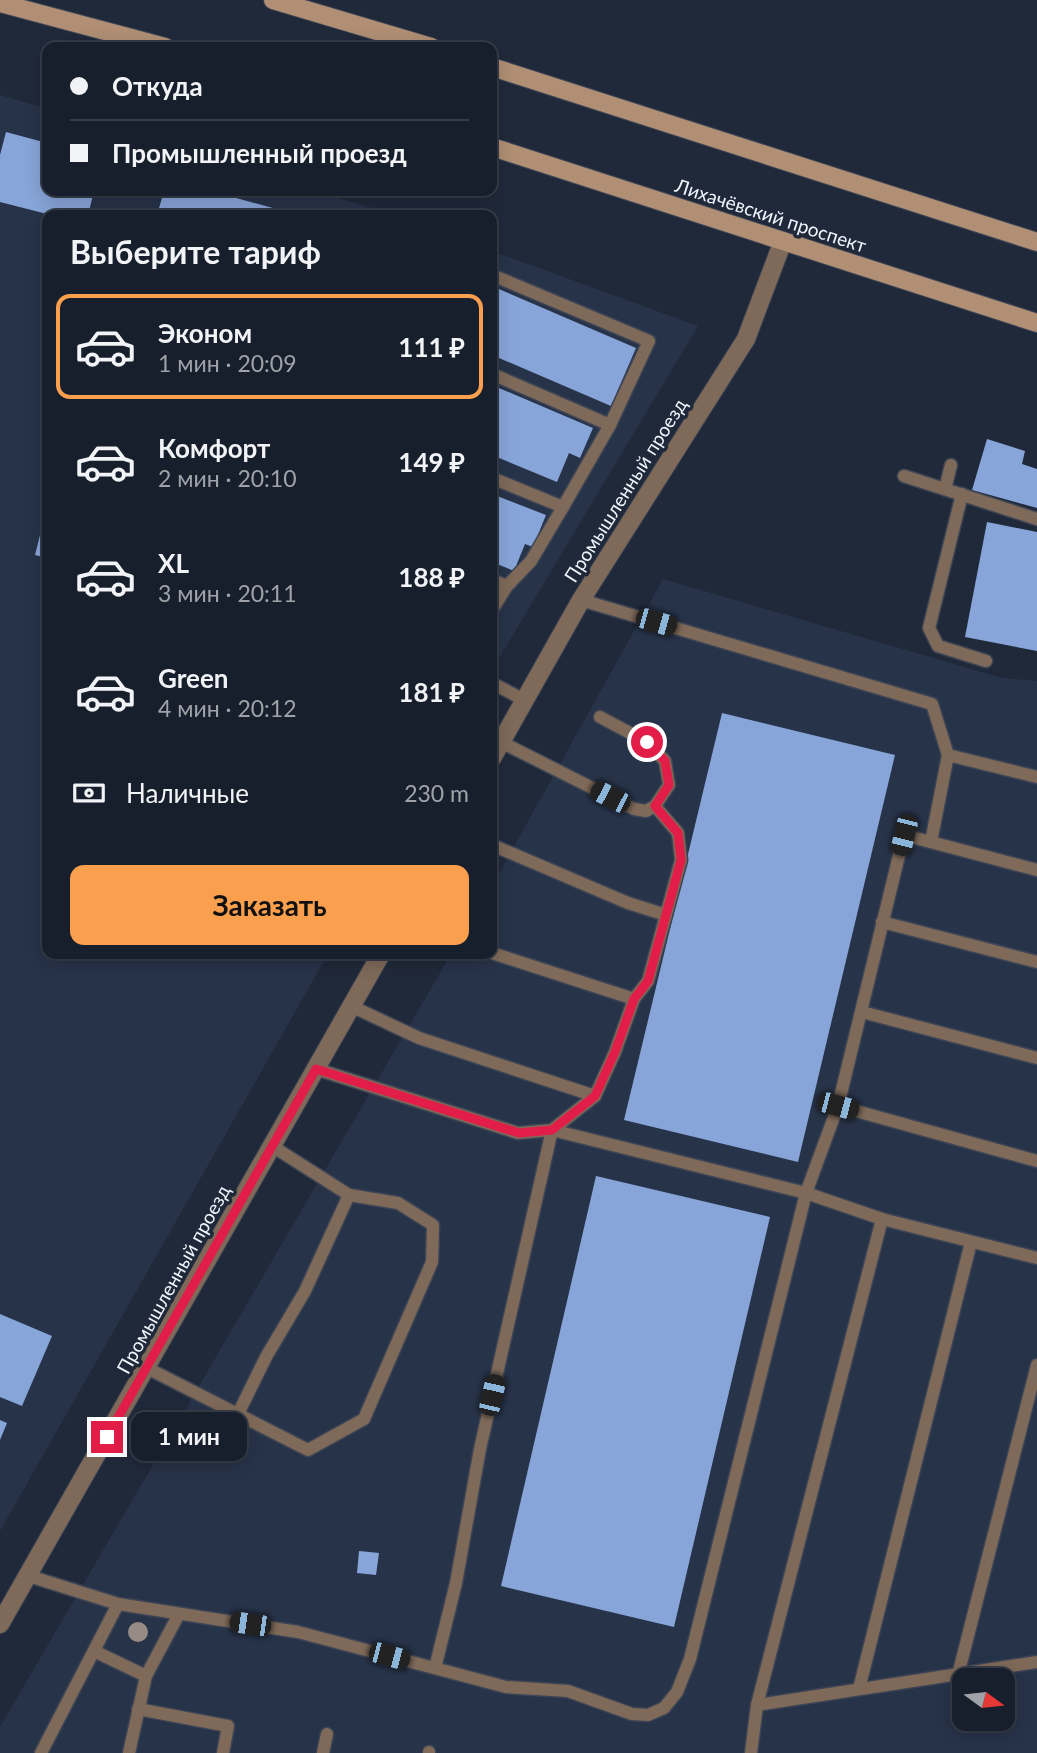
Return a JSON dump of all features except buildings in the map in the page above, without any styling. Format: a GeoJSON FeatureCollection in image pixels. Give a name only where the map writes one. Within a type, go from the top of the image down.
{"type":"FeatureCollection","features":[{"type":"Feature","properties":{"kind":"main road"},"geometry":{"type":"LineString","coordinates":[[273,0],[414,42]]}},
{"type":"Feature","properties":{"kind":"main road"},"geometry":{"type":"LineString","coordinates":[[0,3],[146,42]]}},
{"type":"Feature","properties":{"kind":"main road"},"geometry":{"type":"LineString","coordinates":[[497,69],[1037,242]]}},
{"type":"Feature","properties":{"kind":"main road","name":"Лихачёвский проспект"},"geometry":{"type":"LineString","coordinates":[[497,149],[1037,323]]}},
{"type":"Feature","properties":{"kind":"street","name":"Промышленный проезд"},"geometry":{"type":"LineString","coordinates":[[497,748],[581,600],[746,339],[783,241]]}},
{"type":"Feature","properties":{"kind":"street","name":"Промышленный проезд"},"geometry":{"type":"LineString","coordinates":[[0,1624],[378,959]]}},
{"type":"Feature","properties":{"kind":"lane"},"geometry":{"type":"LineString","coordinates":[[497,277],[649,341],[610,425],[563,507],[531,561],[507,586],[497,602]]}},
{"type":"Feature","properties":{"kind":"lane"},"geometry":{"type":"LineString","coordinates":[[497,376],[610,425]]}},
{"type":"Feature","properties":{"kind":"lane"},"geometry":{"type":"LineString","coordinates":[[944,489],[951,465]]}},
{"type":"Feature","properties":{"kind":"lane"},"geometry":{"type":"LineString","coordinates":[[904,476],[1037,519]]}},
{"type":"Feature","properties":{"kind":"lane"},"geometry":{"type":"LineString","coordinates":[[497,480],[563,507]]}},
{"type":"Feature","properties":{"kind":"lane"},"geometry":{"type":"LineString","coordinates":[[962,495],[929,628],[939,646],[986,661]]}},
{"type":"Feature","properties":{"kind":"lane"},"geometry":{"type":"LineString","coordinates":[[497,582],[507,586]]}},
{"type":"Feature","properties":{"kind":"lane"},"geometry":{"type":"LineString","coordinates":[[581,600],[932,704],[948,755],[932,842]]}},
{"type":"Feature","properties":{"kind":"lane"},"geometry":{"type":"LineString","coordinates":[[497,686],[524,700]]}},
{"type":"Feature","properties":{"kind":"lane"},"geometry":{"type":"LineString","coordinates":[[497,750],[634,809],[646,811],[655,806],[669,785],[665,761],[647,742],[600,718]]}},
{"type":"Feature","properties":{"kind":"lane"},"geometry":{"type":"LineString","coordinates":[[948,755],[1037,777]]}},
{"type":"Feature","properties":{"kind":"lane"},"geometry":{"type":"LineString","coordinates":[[435,1668],[456,1583],[480,1449],[552,1130],[595,1096],[615,1052],[634,999],[648,981],[667,915],[681,860],[681,845],[678,833],[655,806]]}},
{"type":"Feature","properties":{"kind":"lane"},"geometry":{"type":"LineString","coordinates":[[29,1576],[118,1604],[298,1632],[506,1687],[568,1691],[632,1714],[648,1715],[664,1709],[677,1692],[690,1659],[806,1193],[838,1106],[904,835],[1037,870]]}},
{"type":"Feature","properties":{"kind":"lane"},"geometry":{"type":"LineString","coordinates":[[497,847],[628,903],[667,915]]}},
{"type":"Feature","properties":{"kind":"lane"},"geometry":{"type":"LineString","coordinates":[[882,922],[1037,962]]}},
{"type":"Feature","properties":{"kind":"lane"},"geometry":{"type":"LineString","coordinates":[[497,955],[634,999]]}},
{"type":"Feature","properties":{"kind":"lane"},"geometry":{"type":"LineString","coordinates":[[351,1006],[419,1038],[595,1096]]}},
{"type":"Feature","properties":{"kind":"lane"},"geometry":{"type":"LineString","coordinates":[[862,1012],[1037,1058]]}},
{"type":"Feature","properties":{"kind":"lane"},"geometry":{"type":"LineString","coordinates":[[316,1069],[519,1133],[552,1130],[806,1193],[882,1219],[1037,1258]]}},
{"type":"Feature","properties":{"kind":"lane"},"geometry":{"type":"LineString","coordinates":[[838,1106],[1037,1161]]}},
{"type":"Feature","properties":{"kind":"lane"},"geometry":{"type":"LineString","coordinates":[[147,1368],[308,1450],[364,1419],[432,1262],[433,1225],[398,1203],[349,1195],[272,1146]]}},
{"type":"Feature","properties":{"kind":"lane"},"geometry":{"type":"LineString","coordinates":[[238,1414],[305,1291],[349,1195]]}},
{"type":"Feature","properties":{"kind":"lane"},"geometry":{"type":"LineString","coordinates":[[751,1753],[757,1705],[882,1219]]}},
{"type":"Feature","properties":{"kind":"lane"},"geometry":{"type":"LineString","coordinates":[[859,1689],[971,1242]]}},
{"type":"Feature","properties":{"kind":"lane"},"geometry":{"type":"LineString","coordinates":[[960,1668],[1037,1365]]}},
{"type":"Feature","properties":{"kind":"lane"},"geometry":{"type":"LineString","coordinates":[[41,1753],[118,1604]]}},
{"type":"Feature","properties":{"kind":"lane"},"geometry":{"type":"LineString","coordinates":[[129,1753],[146,1676],[179,1614]]}},
{"type":"Feature","properties":{"kind":"lane"},"geometry":{"type":"LineString","coordinates":[[94,1651],[146,1676]]}},
{"type":"Feature","properties":{"kind":"lane"},"geometry":{"type":"LineString","coordinates":[[1001,1668],[1037,1662]]}},
{"type":"Feature","properties":{"kind":"lane"},"geometry":{"type":"LineString","coordinates":[[757,1705],[952,1676]]}},
{"type":"Feature","properties":{"kind":"lane"},"geometry":{"type":"LineString","coordinates":[[138,1709],[228,1726],[223,1753]]}},
{"type":"Feature","properties":{"kind":"lane"},"geometry":{"type":"LineString","coordinates":[[323,1753],[327,1734]]}},
{"type":"Feature","properties":{"kind":"shaded area"},"geometry":{"type":"Polygon","coordinates":[[[0,95],[42,108],[42,196],[333,196],[377,210],[42,210],[42,959],[325,959],[0,1531],[0,95]]]}},
{"type":"Feature","properties":{"kind":"shaded area"},"geometry":{"type":"Polygon","coordinates":[[[497,253],[698,326],[497,662],[497,253]]]}},
{"type":"Feature","properties":{"kind":"shaded area"},"geometry":{"type":"Polygon","coordinates":[[[663,579],[1002,678],[1037,681],[1037,1753],[0,1753],[0,1727],[448,959],[497,959],[497,877],[663,579]]]}},
{"type":"Feature","properties":{"kind":"route"},"geometry":{"type":"LineString","coordinates":[[107,1437],[316,1069],[519,1133],[552,1130],[595,1096],[615,1052],[634,999],[648,981],[681,860],[678,833],[655,806],[669,785],[665,761],[647,742]]}}]}
